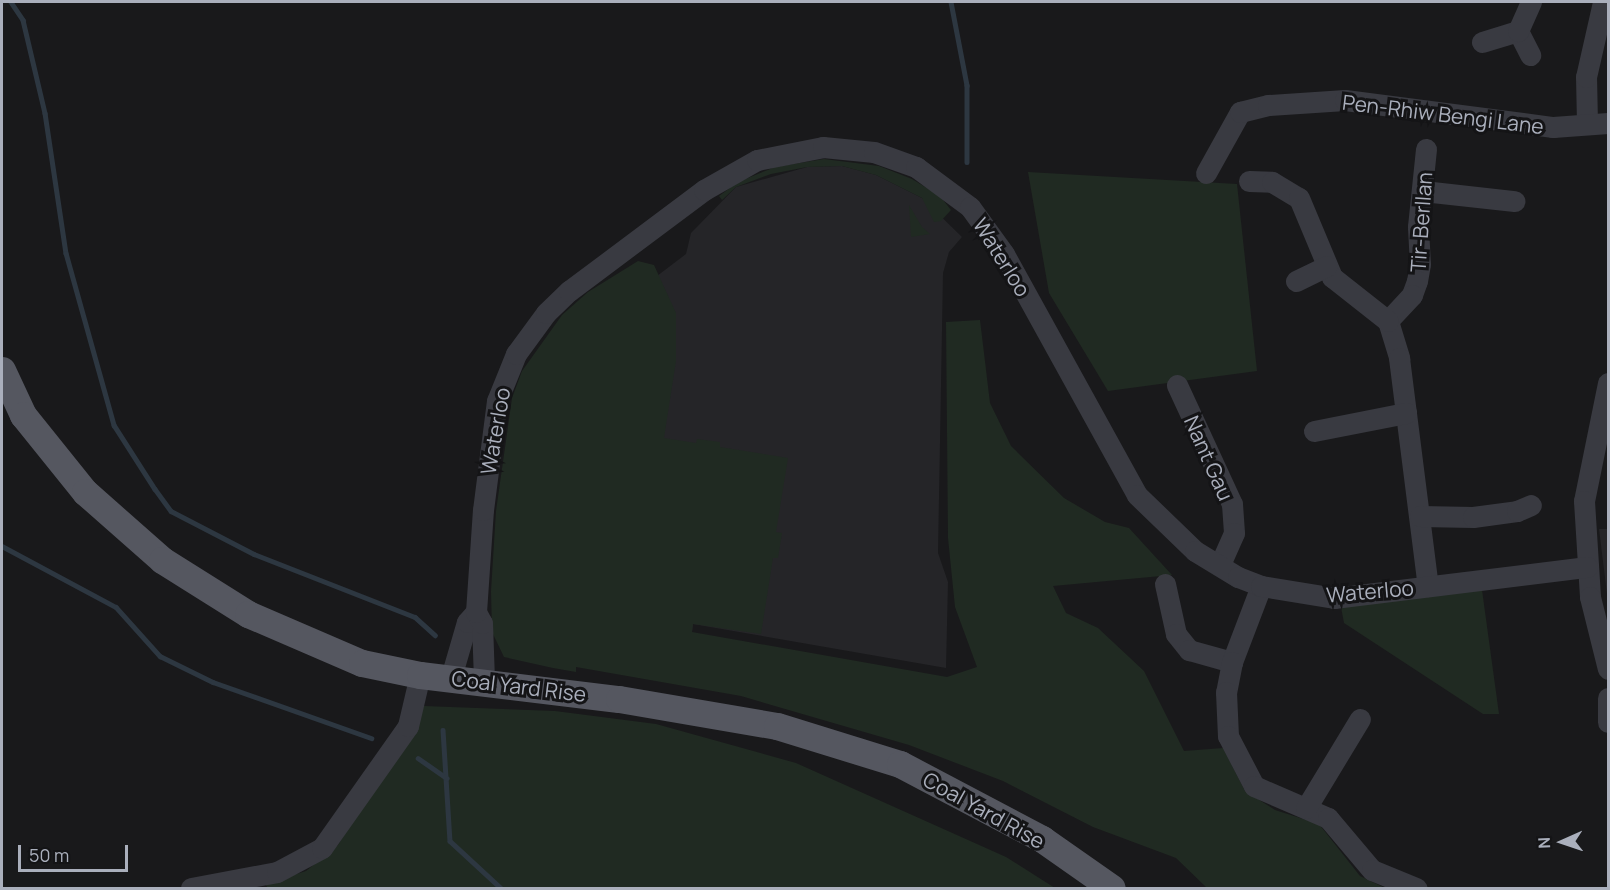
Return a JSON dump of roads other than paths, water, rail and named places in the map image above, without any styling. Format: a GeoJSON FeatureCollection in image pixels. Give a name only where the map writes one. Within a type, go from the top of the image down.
{"type":"FeatureCollection","features":[{"type":"Feature","properties":{"kind":"main road","name":"Coal Yard Rise"},"geometry":{"type":"LineString","coordinates":[[2,370],[23,415],[84,492],[162,560],[248,615],[362,663],[420,675],[484,680],[777,726],[900,764],[1042,839],[1112,888]]}},
{"type":"Feature","properties":{"kind":"street"},"geometry":{"type":"LineString","coordinates":[[1482,42],[1518,31],[1531,2]]}},
{"type":"Feature","properties":{"kind":"street"},"geometry":{"type":"LineString","coordinates":[[1587,123],[1586,77],[1603,2]]}},
{"type":"Feature","properties":{"kind":"street"},"geometry":{"type":"LineString","coordinates":[[1518,31],[1530,55]]}},
{"type":"Feature","properties":{"kind":"street","name":"Pen-Rhiw Bengi Lane"},"geometry":{"type":"LineString","coordinates":[[1206,173],[1240,112],[1268,105],[1345,100],[1553,127],[1608,123]]}},
{"type":"Feature","properties":{"kind":"street","name":"Waterloo"},"geometry":{"type":"LineString","coordinates":[[451,677],[468,622],[476,612],[497,401],[507,373],[528,335],[569,291],[724,176],[757,160],[823,147],[874,152],[916,167],[970,207],[1004,254],[1137,495],[1179,537],[1220,565],[1261,586],[1334,598],[1587,567]]}},
{"type":"Feature","properties":{"kind":"street","name":"Tir-Berllan"},"geometry":{"type":"LineString","coordinates":[[1388,321],[1412,295],[1417,281],[1426,149]]}},
{"type":"Feature","properties":{"kind":"street"},"geometry":{"type":"LineString","coordinates":[[1250,181],[1272,182],[1299,198],[1327,266],[1344,289],[1388,321],[1398,357],[1428,586]]}},
{"type":"Feature","properties":{"kind":"street"},"geometry":{"type":"LineString","coordinates":[[1423,191],[1514,201]]}},
{"type":"Feature","properties":{"kind":"street"},"geometry":{"type":"LineString","coordinates":[[1296,281],[1327,266]]}},
{"type":"Feature","properties":{"kind":"street"},"geometry":{"type":"LineString","coordinates":[[1608,383],[1584,501],[1587,567],[1593,608],[1608,669]]}},
{"type":"Feature","properties":{"kind":"street","name":"Nant Gau"},"geometry":{"type":"LineString","coordinates":[[1177,386],[1232,504],[1234,533],[1220,565]]}},
{"type":"Feature","properties":{"kind":"street"},"geometry":{"type":"LineString","coordinates":[[1314,430],[1406,413]]}},
{"type":"Feature","properties":{"kind":"street"},"geometry":{"type":"LineString","coordinates":[[1420,516],[1473,517],[1517,511],[1531,505]]}},
{"type":"Feature","properties":{"kind":"street"},"geometry":{"type":"LineString","coordinates":[[1165,584],[1176,634],[1189,650],[1232,662]]}},
{"type":"Feature","properties":{"kind":"street"},"geometry":{"type":"LineString","coordinates":[[1261,586],[1232,662],[1226,692],[1228,735],[1254,786],[1328,818],[1372,870],[1416,888]]}},
{"type":"Feature","properties":{"kind":"street","name":"Waterloo"},"geometry":{"type":"LineString","coordinates":[[476,612],[482,623],[484,680]]}},
{"type":"Feature","properties":{"kind":"street"},"geometry":{"type":"LineString","coordinates":[[191,888],[277,872],[322,848],[408,726],[420,675]]}},
{"type":"Feature","properties":{"kind":"street"},"geometry":{"type":"LineString","coordinates":[[1608,698],[1608,722]]}},
{"type":"Feature","properties":{"kind":"street"},"geometry":{"type":"LineString","coordinates":[[1306,808],[1360,719]]}},
{"type":"Feature","properties":{"kind":"waterway"},"geometry":{"type":"LineString","coordinates":[[11,2],[23,20],[45,113],[66,253],[114,425],[155,489],[171,511],[254,554],[415,617],[435,635]]}},
{"type":"Feature","properties":{"kind":"waterway"},"geometry":{"type":"LineString","coordinates":[[951,2],[967,85],[967,162]]}},
{"type":"Feature","properties":{"kind":"waterway"},"geometry":{"type":"LineString","coordinates":[[2,546],[116,607],[160,656],[213,682],[371,738]]}},
{"type":"Feature","properties":{"kind":"waterway"},"geometry":{"type":"LineString","coordinates":[[443,730],[450,841],[501,888]]}},
{"type":"Feature","properties":{"kind":"waterway"},"geometry":{"type":"LineString","coordinates":[[418,758],[447,778]]}}]}
